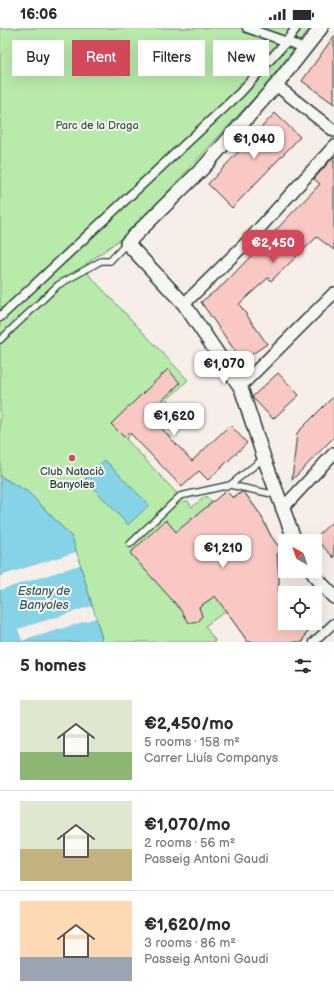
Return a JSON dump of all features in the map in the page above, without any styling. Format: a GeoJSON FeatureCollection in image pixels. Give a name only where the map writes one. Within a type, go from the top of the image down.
{"type":"FeatureCollection","features":[{"type":"Feature","properties":{"kind":"street"},"geometry":{"type":"LineString","coordinates":[[247,28],[305,48]]}},
{"type":"Feature","properties":{"kind":"street"},"geometry":{"type":"LineString","coordinates":[[0,317],[240,93],[286,42],[296,28]]}},
{"type":"Feature","properties":{"kind":"street"},"geometry":{"type":"LineString","coordinates":[[292,534],[253,427],[247,403],[239,386],[184,304],[127,243],[203,168],[276,85],[321,28]]}},
{"type":"Feature","properties":{"kind":"street"},"geometry":{"type":"LineString","coordinates":[[276,85],[334,131]]}},
{"type":"Feature","properties":{"kind":"street"},"geometry":{"type":"LineString","coordinates":[[184,304],[246,242],[334,146]]}},
{"type":"Feature","properties":{"kind":"street"},"geometry":{"type":"LineString","coordinates":[[239,386],[246,381],[334,293]]}},
{"type":"Feature","properties":{"kind":"street"},"geometry":{"type":"LineString","coordinates":[[282,509],[334,453]]}},
{"type":"Feature","properties":{"kind":"street"},"geometry":{"type":"LineString","coordinates":[[316,578],[334,597]]}},
{"type":"Feature","properties":{"kind":"street"},"geometry":{"type":"LineString","coordinates":[[314,642],[334,622]]}},
{"type":"Feature","properties":{"kind":"lane"},"geometry":{"type":"LineString","coordinates":[[0,340],[58,285],[101,261],[110,261],[127,243]]}},
{"type":"Feature","properties":{"kind":"lane"},"geometry":{"type":"LineString","coordinates":[[230,485],[264,458]]}},
{"type":"Feature","properties":{"kind":"lane"},"geometry":{"type":"LineString","coordinates":[[130,544],[180,496],[230,485],[277,495]]}},
{"type":"Feature","properties":{"kind":"green space","name":"Parc de la Draga"},"geometry":{"type":"Polygon","coordinates":[[[0,28],[310,28],[266,85],[162,198],[119,240],[86,264],[89,275],[188,380],[126,439],[185,502],[187,500],[192,507],[206,496],[212,503],[226,491],[232,497],[243,491],[245,493],[260,514],[271,536],[278,546],[278,630],[309,630],[303,642],[248,642],[226,611],[205,626],[216,642],[103,642],[72,537],[28,492],[0,476],[0,28]]]}},
{"type":"Feature","properties":{"kind":"water"},"geometry":{"type":"Polygon","coordinates":[[[105,460],[149,505],[128,525],[85,479],[105,460]]]}},
{"type":"Feature","properties":{"kind":"water","name":"Estany de Banyoles"},"geometry":{"type":"Polygon","coordinates":[[[0,476],[28,492],[72,537],[103,642],[0,642],[0,476]]]}},
{"type":"Feature","properties":{"kind":"pier"},"geometry":{"type":"Polygon","coordinates":[[[76,552],[80,565],[0,590],[0,576],[76,552]]]}},
{"type":"Feature","properties":{"kind":"pier"},"geometry":{"type":"Polygon","coordinates":[[[92,606],[96,618],[22,641],[18,629],[92,606]]]}},
{"type":"Feature","properties":{"kind":"building"},"geometry":{"type":"Polygon","coordinates":[[[334,36],[334,104],[302,81],[334,36]]]}},
{"type":"Feature","properties":{"kind":"building"},"geometry":{"type":"Polygon","coordinates":[[[275,113],[300,137],[232,208],[208,184],[275,113]]]}},
{"type":"Feature","properties":{"kind":"building"},"geometry":{"type":"Polygon","coordinates":[[[334,156],[334,250],[317,237],[271,281],[268,278],[239,304],[267,344],[242,361],[201,302],[224,284],[320,184],[314,179],[334,156]]]}},
{"type":"Feature","properties":{"kind":"building"},"geometry":{"type":"Polygon","coordinates":[[[168,369],[180,383],[148,414],[192,461],[230,425],[247,443],[208,480],[199,471],[182,487],[129,432],[124,437],[111,424],[168,369]]]}},
{"type":"Feature","properties":{"kind":"building"},"geometry":{"type":"Polygon","coordinates":[[[278,373],[299,395],[273,419],[252,397],[278,373]]]}},
{"type":"Feature","properties":{"kind":"building"},"geometry":{"type":"Polygon","coordinates":[[[334,396],[334,437],[292,480],[297,433],[334,396]]]}},
{"type":"Feature","properties":{"kind":"building"},"geometry":{"type":"Polygon","coordinates":[[[226,491],[233,498],[244,492],[260,514],[271,536],[278,546],[278,630],[308,630],[303,642],[248,642],[215,596],[199,607],[202,616],[199,621],[189,623],[182,611],[130,553],[166,520],[176,532],[226,491]]]}},
{"type":"Feature","properties":{"kind":"building"},"geometry":{"type":"Polygon","coordinates":[[[334,520],[334,558],[322,545],[322,534],[319,534],[334,520]]]}},
{"type":"Feature","properties":{"kind":"place","name":"Club Natació Banyoles"},"geometry":{"type":"Point","coordinates":[72,458]}}]}
